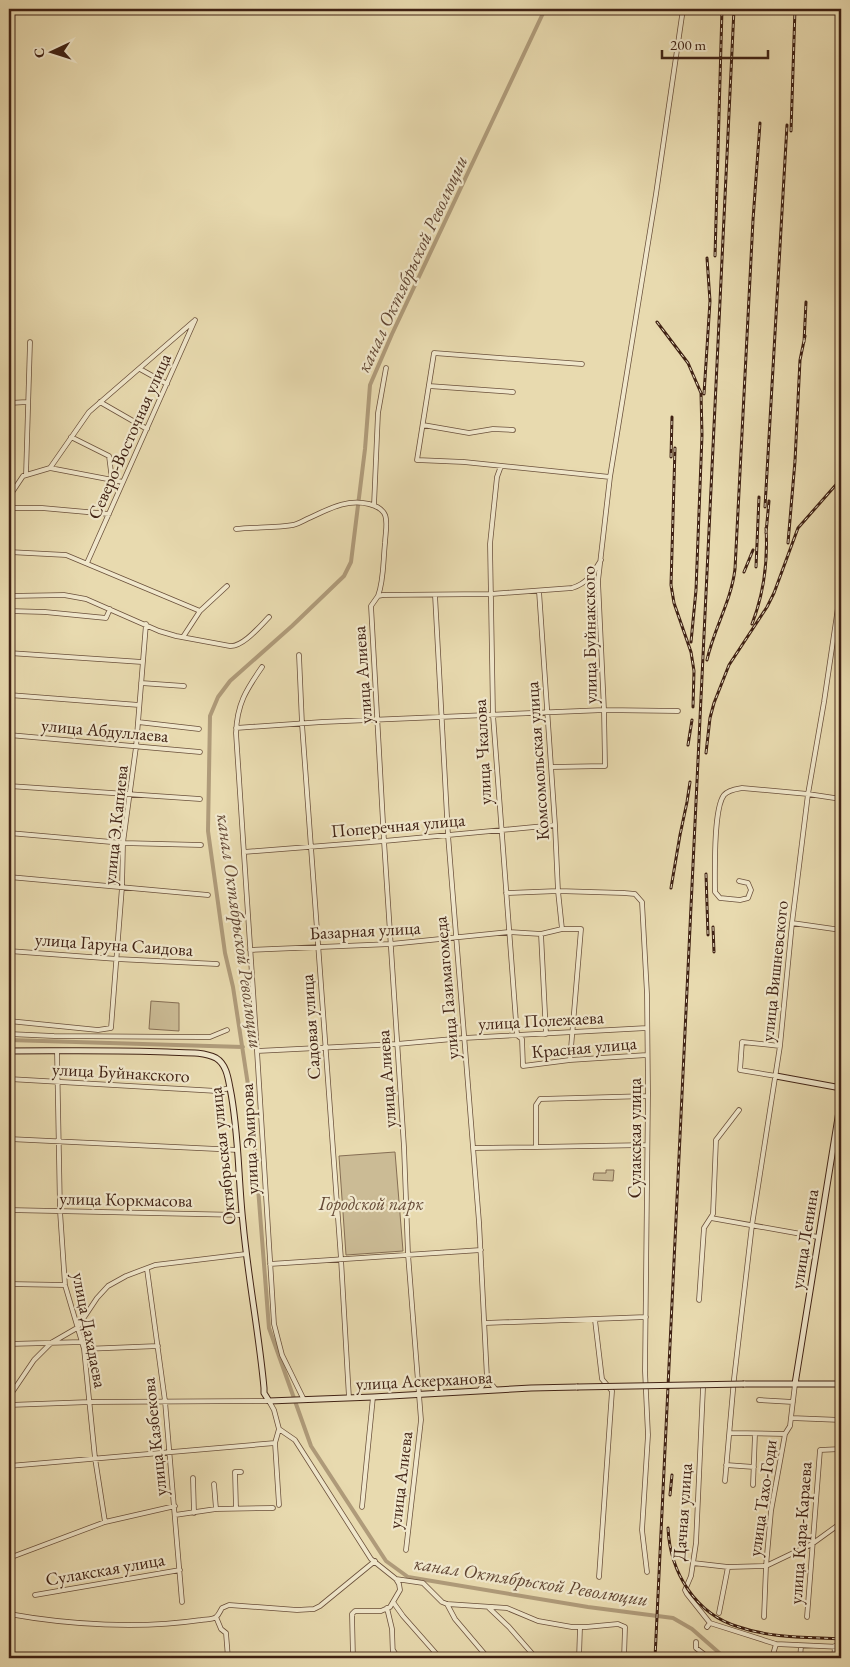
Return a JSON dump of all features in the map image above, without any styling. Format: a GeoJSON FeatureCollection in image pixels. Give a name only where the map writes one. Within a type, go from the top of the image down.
{"type":"FeatureCollection","features":[{"type":"Feature","properties":{"kind":"street","name":"улица Буйнакского"},"geometry":{"type":"LineString","coordinates":[[551,767],[605,766],[598,581],[610,477],[656,194],[683,9]]}},
{"type":"Feature","properties":{"kind":"street","name":"Северо-Восточная улица"},"geometry":{"type":"LineString","coordinates":[[87,563],[195,320],[140,369]]}},
{"type":"Feature","properties":{"kind":"street"},"geometry":{"type":"LineString","coordinates":[[26,475],[30,342]]}},
{"type":"Feature","properties":{"kind":"street"},"geometry":{"type":"LineString","coordinates":[[582,364],[434,353],[417,460],[464,462],[610,477]]}},
{"type":"Feature","properties":{"kind":"street"},"geometry":{"type":"LineString","coordinates":[[374,505],[378,413],[386,368]]}},
{"type":"Feature","properties":{"kind":"street"},"geometry":{"type":"LineString","coordinates":[[50,468],[89,412],[140,369],[167,384]]}},
{"type":"Feature","properties":{"kind":"street"},"geometry":{"type":"LineString","coordinates":[[429,386],[513,392]]}},
{"type":"Feature","properties":{"kind":"street"},"geometry":{"type":"LineString","coordinates":[[9,403],[27,402]]}},
{"type":"Feature","properties":{"kind":"street"},"geometry":{"type":"LineString","coordinates":[[100,402],[147,429]]}},
{"type":"Feature","properties":{"kind":"street"},"geometry":{"type":"LineString","coordinates":[[422,424],[469,433],[493,429],[512,430]]}},
{"type":"Feature","properties":{"kind":"street"},"geometry":{"type":"LineString","coordinates":[[71,437],[109,456],[112,480]]}},
{"type":"Feature","properties":{"kind":"street","name":"улица Чкалова"},"geometry":{"type":"LineString","coordinates":[[501,466],[497,477],[490,544],[493,715],[517,1035],[522,1039],[524,1066]]}},
{"type":"Feature","properties":{"kind":"street"},"geometry":{"type":"LineString","coordinates":[[9,497],[23,476],[50,468],[123,482]]}},
{"type":"Feature","properties":{"kind":"street"},"geometry":{"type":"LineString","coordinates":[[236,528],[294,525],[337,505],[352,502],[374,505],[382,509],[386,515],[382,587],[378,596]]}},
{"type":"Feature","properties":{"kind":"street"},"geometry":{"type":"LineString","coordinates":[[9,508],[42,508],[109,514]]}},
{"type":"Feature","properties":{"kind":"street"},"geometry":{"type":"LineString","coordinates":[[9,552],[66,555],[200,611]]}},
{"type":"Feature","properties":{"kind":"street"},"geometry":{"type":"LineString","coordinates":[[378,596],[491,594],[562,590],[582,585],[590,578],[601,560]]}},
{"type":"Feature","properties":{"kind":"street","name":"улица Вишневского"},"geometry":{"type":"LineString","coordinates":[[725,1482],[734,1379],[752,1225],[776,1076],[808,794],[841,594],[841,566]]}},
{"type":"Feature","properties":{"kind":"street"},"geometry":{"type":"LineString","coordinates":[[183,637],[200,611],[227,586]]}},
{"type":"Feature","properties":{"kind":"street","name":"Комсомольская улица"},"geometry":{"type":"LineString","coordinates":[[539,591],[562,929]]}},
{"type":"Feature","properties":{"kind":"street"},"geometry":{"type":"LineString","coordinates":[[9,596],[64,595],[86,599],[159,630],[183,637],[235,647],[241,644],[270,618]]}},
{"type":"Feature","properties":{"kind":"street","name":"улица Газимагомеда"},"geometry":{"type":"LineString","coordinates":[[435,595],[440,717],[448,835],[481,1250],[486,1378],[479,1392]]}},
{"type":"Feature","properties":{"kind":"street","name":"улица Алиева"},"geometry":{"type":"LineString","coordinates":[[378,596],[371,606],[404,1147],[408,1254],[420,1406],[420,1434],[406,1550]]}},
{"type":"Feature","properties":{"kind":"street"},"geometry":{"type":"LineString","coordinates":[[9,611],[45,612],[106,618],[110,609]]}},
{"type":"Feature","properties":{"kind":"street","name":"улица Э.Капиева"},"geometry":{"type":"LineString","coordinates":[[9,1022],[98,1030],[111,1028],[122,887],[123,844],[131,795],[146,624]]}},
{"type":"Feature","properties":{"kind":"street"},"geometry":{"type":"LineString","coordinates":[[9,653],[142,662]]}},
{"type":"Feature","properties":{"kind":"street","name":"Садовая улица"},"geometry":{"type":"LineString","coordinates":[[299,655],[302,724],[341,1259],[349,1398]]}},
{"type":"Feature","properties":{"kind":"street","name":"улица Эмирова"},"geometry":{"type":"LineString","coordinates":[[262,667],[242,696],[236,728],[274,1324],[282,1355],[302,1400]]}},
{"type":"Feature","properties":{"kind":"street"},"geometry":{"type":"LineString","coordinates":[[141,683],[184,686]]}},
{"type":"Feature","properties":{"kind":"street"},"geometry":{"type":"LineString","coordinates":[[9,695],[139,705]]}},
{"type":"Feature","properties":{"kind":"street"},"geometry":{"type":"LineString","coordinates":[[236,728],[604,710],[678,711]]}},
{"type":"Feature","properties":{"kind":"street"},"geometry":{"type":"LineString","coordinates":[[138,722],[199,729]]}},
{"type":"Feature","properties":{"kind":"street","name":"улица Абдуллаева"},"geometry":{"type":"LineString","coordinates":[[9,735],[200,752]]}},
{"type":"Feature","properties":{"kind":"street"},"geometry":{"type":"LineString","coordinates":[[9,786],[200,799]]}},
{"type":"Feature","properties":{"kind":"street"},"geometry":{"type":"LineString","coordinates":[[738,881],[748,883],[751,890],[748,898],[740,900],[720,898],[715,892],[716,834],[724,794],[742,788],[841,799]]}},
{"type":"Feature","properties":{"kind":"street","name":"Поперечная улица"},"geometry":{"type":"LineString","coordinates":[[244,852],[384,841],[555,824]]}},
{"type":"Feature","properties":{"kind":"street"},"geometry":{"type":"LineString","coordinates":[[9,834],[123,844],[201,845]]}},
{"type":"Feature","properties":{"kind":"street"},"geometry":{"type":"LineString","coordinates":[[9,877],[208,895]]}},
{"type":"Feature","properties":{"kind":"street"},"geometry":{"type":"LineString","coordinates":[[506,893],[558,892]]}},
{"type":"Feature","properties":{"kind":"street","name":"Сулакская улица"},"geometry":{"type":"LineString","coordinates":[[558,892],[635,894],[642,902],[647,994],[648,1096],[645,1379],[648,1435],[642,1530],[647,1572]]}},
{"type":"Feature","properties":{"kind":"street"},"geometry":{"type":"LineString","coordinates":[[792,924],[841,930]]}},
{"type":"Feature","properties":{"kind":"street"},"geometry":{"type":"LineString","coordinates":[[546,1034],[541,934],[562,929],[581,929],[570,1060]]}},
{"type":"Feature","properties":{"kind":"street","name":"Базарная улица"},"geometry":{"type":"LineString","coordinates":[[250,950],[391,944],[509,932],[541,934]]}},
{"type":"Feature","properties":{"kind":"street","name":"улица Гаруна Саидова"},"geometry":{"type":"LineString","coordinates":[[9,951],[217,964]]}},
{"type":"Feature","properties":{"kind":"street","name":"улица Полежаева"},"geometry":{"type":"LineString","coordinates":[[258,1051],[647,1028]]}},
{"type":"Feature","properties":{"kind":"street"},"geometry":{"type":"LineString","coordinates":[[9,1034],[210,1037],[227,1030]]}},
{"type":"Feature","properties":{"kind":"street"},"geometry":{"type":"LineString","coordinates":[[780,1046],[742,1042],[740,1070],[841,1088]]}},
{"type":"Feature","properties":{"kind":"street","name":"Октябрьская улица"},"geometry":{"type":"LineString","coordinates":[[9,1051],[145,1051],[200,1054],[216,1058],[224,1065],[230,1088],[238,1150],[246,1254],[261,1354],[264,1393],[270,1401]]}},
{"type":"Feature","properties":{"kind":"street","name":"улица Дахадаева"},"geometry":{"type":"LineString","coordinates":[[57,1051],[60,1211],[65,1285],[84,1349],[105,1522]]}},
{"type":"Feature","properties":{"kind":"street","name":"Красная улица"},"geometry":{"type":"LineString","coordinates":[[524,1066],[570,1060],[647,1055]]}},
{"type":"Feature","properties":{"kind":"street","name":"улица Буйнакского"},"geometry":{"type":"LineString","coordinates":[[9,1078],[217,1091],[230,1088]]}},
{"type":"Feature","properties":{"kind":"street"},"geometry":{"type":"LineString","coordinates":[[536,1147],[537,1102],[540,1099],[648,1096]]}},
{"type":"Feature","properties":{"kind":"street","name":"улица Ленина"},"geometry":{"type":"LineString","coordinates":[[795,1384],[841,1100]]}},
{"type":"Feature","properties":{"kind":"street"},"geometry":{"type":"LineString","coordinates":[[699,1300],[704,1228],[713,1214],[716,1140],[739,1110]]}},
{"type":"Feature","properties":{"kind":"street"},"geometry":{"type":"LineString","coordinates":[[9,1139],[238,1150]]}},
{"type":"Feature","properties":{"kind":"street"},"geometry":{"type":"LineString","coordinates":[[474,1148],[647,1146]]}},
{"type":"Feature","properties":{"kind":"street","name":"улица Коркмасова"},"geometry":{"type":"LineString","coordinates":[[9,1210],[242,1215]]}},
{"type":"Feature","properties":{"kind":"street"},"geometry":{"type":"LineString","coordinates":[[710,1218],[818,1237]]}},
{"type":"Feature","properties":{"kind":"street"},"geometry":{"type":"LineString","coordinates":[[270,1264],[481,1250]]}},
{"type":"Feature","properties":{"kind":"street"},"geometry":{"type":"LineString","coordinates":[[9,1397],[34,1360],[51,1344],[78,1328],[97,1298],[108,1286],[126,1276],[147,1270],[155,1265],[246,1254]]}},
{"type":"Feature","properties":{"kind":"street","name":"улица Казбекова"},"geometry":{"type":"LineString","coordinates":[[147,1270],[165,1401],[182,1602]]}},
{"type":"Feature","properties":{"kind":"street"},"geometry":{"type":"LineString","coordinates":[[9,1284],[65,1285]]}},
{"type":"Feature","properties":{"kind":"street"},"geometry":{"type":"LineString","coordinates":[[485,1323],[646,1317]]}},
{"type":"Feature","properties":{"kind":"street"},"geometry":{"type":"LineString","coordinates":[[595,1320],[602,1379],[612,1391],[599,1577]]}},
{"type":"Feature","properties":{"kind":"street"},"geometry":{"type":"LineString","coordinates":[[9,1344],[82,1342]]}},
{"type":"Feature","properties":{"kind":"street"},"geometry":{"type":"LineString","coordinates":[[84,1349],[158,1346]]}},
{"type":"Feature","properties":{"kind":"street"},"geometry":{"type":"LineString","coordinates":[[486,1378],[496,1391]]}},
{"type":"Feature","properties":{"kind":"street","name":"улица Тахо-Годи"},"geometry":{"type":"LineString","coordinates":[[764,1617],[771,1511],[785,1434],[790,1426],[795,1384]]}},
{"type":"Feature","properties":{"kind":"street","name":"улица Аскерханова"},"geometry":{"type":"LineString","coordinates":[[9,1405],[90,1402],[302,1400],[577,1387],[841,1384]]}},
{"type":"Feature","properties":{"kind":"street","name":"Дачная улица"},"geometry":{"type":"LineString","coordinates":[[703,1388],[696,1543],[691,1576],[685,1590],[708,1625],[776,1644]]}},
{"type":"Feature","properties":{"kind":"street"},"geometry":{"type":"LineString","coordinates":[[362,1507],[373,1397]]}},
{"type":"Feature","properties":{"kind":"street"},"geometry":{"type":"LineString","coordinates":[[759,1400],[793,1402]]}},
{"type":"Feature","properties":{"kind":"street"},"geometry":{"type":"LineString","coordinates":[[270,1401],[279,1428],[275,1443],[279,1506]]}},
{"type":"Feature","properties":{"kind":"street"},"geometry":{"type":"LineString","coordinates":[[791,1418],[841,1420]]}},
{"type":"Feature","properties":{"kind":"street"},"geometry":{"type":"LineString","coordinates":[[279,1428],[295,1440],[371,1559],[396,1579],[399,1584],[400,1590],[387,1608],[381,1611],[355,1611],[352,1614],[353,1658]]}},
{"type":"Feature","properties":{"kind":"street"},"geometry":{"type":"LineString","coordinates":[[730,1433],[785,1434]]}},
{"type":"Feature","properties":{"kind":"street"},"geometry":{"type":"LineString","coordinates":[[753,1485],[755,1434]]}},
{"type":"Feature","properties":{"kind":"street"},"geometry":{"type":"LineString","coordinates":[[9,1466],[275,1443]]}},
{"type":"Feature","properties":{"kind":"street","name":"улица Кара-Караева"},"geometry":{"type":"LineString","coordinates":[[807,1617],[820,1450],[841,1449]]}},
{"type":"Feature","properties":{"kind":"street"},"geometry":{"type":"LineString","coordinates":[[726,1466],[754,1467]]}},
{"type":"Feature","properties":{"kind":"street"},"geometry":{"type":"LineString","coordinates":[[236,1508],[235,1472],[241,1472]]}},
{"type":"Feature","properties":{"kind":"street"},"geometry":{"type":"LineString","coordinates":[[193,1478],[194,1513]]}},
{"type":"Feature","properties":{"kind":"street"},"geometry":{"type":"LineString","coordinates":[[214,1484],[216,1509]]}},
{"type":"Feature","properties":{"kind":"street"},"geometry":{"type":"LineString","coordinates":[[9,1558],[105,1522],[174,1506]]}},
{"type":"Feature","properties":{"kind":"street"},"geometry":{"type":"LineString","coordinates":[[175,1515],[216,1509],[273,1508]]}},
{"type":"Feature","properties":{"kind":"street"},"geometry":{"type":"LineString","coordinates":[[693,1563],[728,1567],[766,1566],[812,1544],[841,1523]]}},
{"type":"Feature","properties":{"kind":"street"},"geometry":{"type":"LineString","coordinates":[[9,1614],[52,1621],[114,1624],[184,1624],[216,1617],[222,1608],[229,1605],[297,1610],[314,1609],[374,1562]]}},
{"type":"Feature","properties":{"kind":"street"},"geometry":{"type":"LineString","coordinates":[[719,1613],[728,1567]]}},
{"type":"Feature","properties":{"kind":"street","name":"Сулакская улица"},"geometry":{"type":"LineString","coordinates":[[35,1595],[180,1570]]}},
{"type":"Feature","properties":{"kind":"street"},"geometry":{"type":"LineString","coordinates":[[396,1579],[423,1583],[442,1602],[447,1604],[507,1608],[538,1621],[580,1627],[618,1624],[625,1627],[624,1658]]}},
{"type":"Feature","properties":{"kind":"street"},"geometry":{"type":"LineString","coordinates":[[393,1602],[440,1658]]}},
{"type":"Feature","properties":{"kind":"street"},"geometry":{"type":"LineString","coordinates":[[447,1604],[456,1619],[488,1658]]}},
{"type":"Feature","properties":{"kind":"street"},"geometry":{"type":"LineString","coordinates":[[387,1608],[392,1629],[393,1658]]}},
{"type":"Feature","properties":{"kind":"street"},"geometry":{"type":"LineString","coordinates":[[488,1608],[509,1627],[536,1658]]}},
{"type":"Feature","properties":{"kind":"street"},"geometry":{"type":"LineString","coordinates":[[216,1617],[220,1629],[226,1634],[228,1658]]}},
{"type":"Feature","properties":{"kind":"street"},"geometry":{"type":"LineString","coordinates":[[578,1658],[580,1627]]}},
{"type":"Feature","properties":{"kind":"street"},"geometry":{"type":"LineString","coordinates":[[696,1642],[696,1648],[709,1658]]}},
{"type":"Feature","properties":{"kind":"street"},"geometry":{"type":"LineString","coordinates":[[772,1658],[776,1644],[841,1647]]}},
{"type":"Feature","properties":{"kind":"street"},"geometry":{"type":"LineString","coordinates":[[800,1658],[802,1646]]}},
{"type":"Feature","properties":{"kind":"street"},"geometry":{"type":"LineString","coordinates":[[834,1658],[835,1646]]}},
{"type":"Feature","properties":{"kind":"street"},"geometry":{"type":"LineString","coordinates":[[392,1650],[398,1658]]}},
{"type":"Feature","properties":{"kind":"green space"},"geometry":{"type":"Polygon","coordinates":[[[151,1001],[179,1003],[179,1031],[149,1029],[151,1001]]]}},
{"type":"Feature","properties":{"kind":"green space","name":"Городской парк"},"geometry":{"type":"Polygon","coordinates":[[[395,1152],[403,1251],[346,1255],[339,1156],[395,1152]]]}},
{"type":"Feature","properties":{"kind":"green space"},"geometry":{"type":"Polygon","coordinates":[[[606,1170],[614,1170],[613,1181],[593,1180],[594,1173],[606,1173],[606,1170]]]}},
{"type":"Feature","properties":{"kind":"waterway","name":"канал Октябрьской Революции"},"geometry":{"type":"LineString","coordinates":[[545,9],[392,334],[370,385],[365,449],[351,562],[344,576],[292,626],[230,681],[218,697],[210,716],[208,831],[225,953],[233,987],[252,1111],[269,1328],[311,1446],[386,1561],[408,1577],[588,1607],[673,1618],[692,1629],[725,1658]]}},
{"type":"Feature","properties":{"kind":"waterway"},"geometry":{"type":"LineString","coordinates":[[9,1040],[243,1047]]}},
{"type":"Feature","properties":{"kind":"railway"},"geometry":{"type":"LineString","coordinates":[[715,256],[722,9]]}},
{"type":"Feature","properties":{"kind":"railway"},"geometry":{"type":"LineString","coordinates":[[655,1658],[734,9]]}},
{"type":"Feature","properties":{"kind":"railway"},"geometry":{"type":"LineString","coordinates":[[791,131],[795,9]]}},
{"type":"Feature","properties":{"kind":"railway"},"geometry":{"type":"LineString","coordinates":[[707,660],[730,593],[735,569],[753,220],[760,123]]}},
{"type":"Feature","properties":{"kind":"railway"},"geometry":{"type":"LineString","coordinates":[[765,507],[787,125]]}},
{"type":"Feature","properties":{"kind":"railway"},"geometry":{"type":"LineString","coordinates":[[704,394],[710,301],[707,258]]}},
{"type":"Feature","properties":{"kind":"railway"},"geometry":{"type":"LineString","coordinates":[[804,342],[806,302]]}},
{"type":"Feature","properties":{"kind":"railway"},"geometry":{"type":"LineString","coordinates":[[657,322],[688,363],[701,393],[702,435],[696,590],[691,642]]}},
{"type":"Feature","properties":{"kind":"railway"},"geometry":{"type":"LineString","coordinates":[[788,543],[795,461],[800,360],[805,336]]}},
{"type":"Feature","properties":{"kind":"railway"},"geometry":{"type":"LineString","coordinates":[[671,457],[672,417]]}},
{"type":"Feature","properties":{"kind":"railway"},"geometry":{"type":"LineString","coordinates":[[675,448],[671,585],[674,603],[691,652],[694,671],[693,707]]}},
{"type":"Feature","properties":{"kind":"railway"},"geometry":{"type":"LineString","coordinates":[[706,753],[710,718],[729,665],[767,607],[798,528],[841,479]]}},
{"type":"Feature","properties":{"kind":"railway"},"geometry":{"type":"LineString","coordinates":[[756,567],[759,497]]}},
{"type":"Feature","properties":{"kind":"railway"},"geometry":{"type":"LineString","coordinates":[[766,533],[769,501]]}},
{"type":"Feature","properties":{"kind":"railway"},"geometry":{"type":"LineString","coordinates":[[752,624],[760,601],[764,577],[766,528]]}},
{"type":"Feature","properties":{"kind":"railway"},"geometry":{"type":"LineString","coordinates":[[744,572],[753,550]]}},
{"type":"Feature","properties":{"kind":"railway"},"geometry":{"type":"LineString","coordinates":[[688,745],[692,720]]}},
{"type":"Feature","properties":{"kind":"railway"},"geometry":{"type":"LineString","coordinates":[[671,888],[690,782]]}},
{"type":"Feature","properties":{"kind":"railway"},"geometry":{"type":"LineString","coordinates":[[706,874],[708,935]]}},
{"type":"Feature","properties":{"kind":"railway"},"geometry":{"type":"LineString","coordinates":[[713,927],[714,952]]}},
{"type":"Feature","properties":{"kind":"railway"},"geometry":{"type":"LineString","coordinates":[[670,1495],[672,1475]]}},
{"type":"Feature","properties":{"kind":"railway"},"geometry":{"type":"LineString","coordinates":[[668,1528],[674,1560],[688,1589],[698,1602],[723,1621],[751,1631],[764,1633],[841,1639]]}}]}
